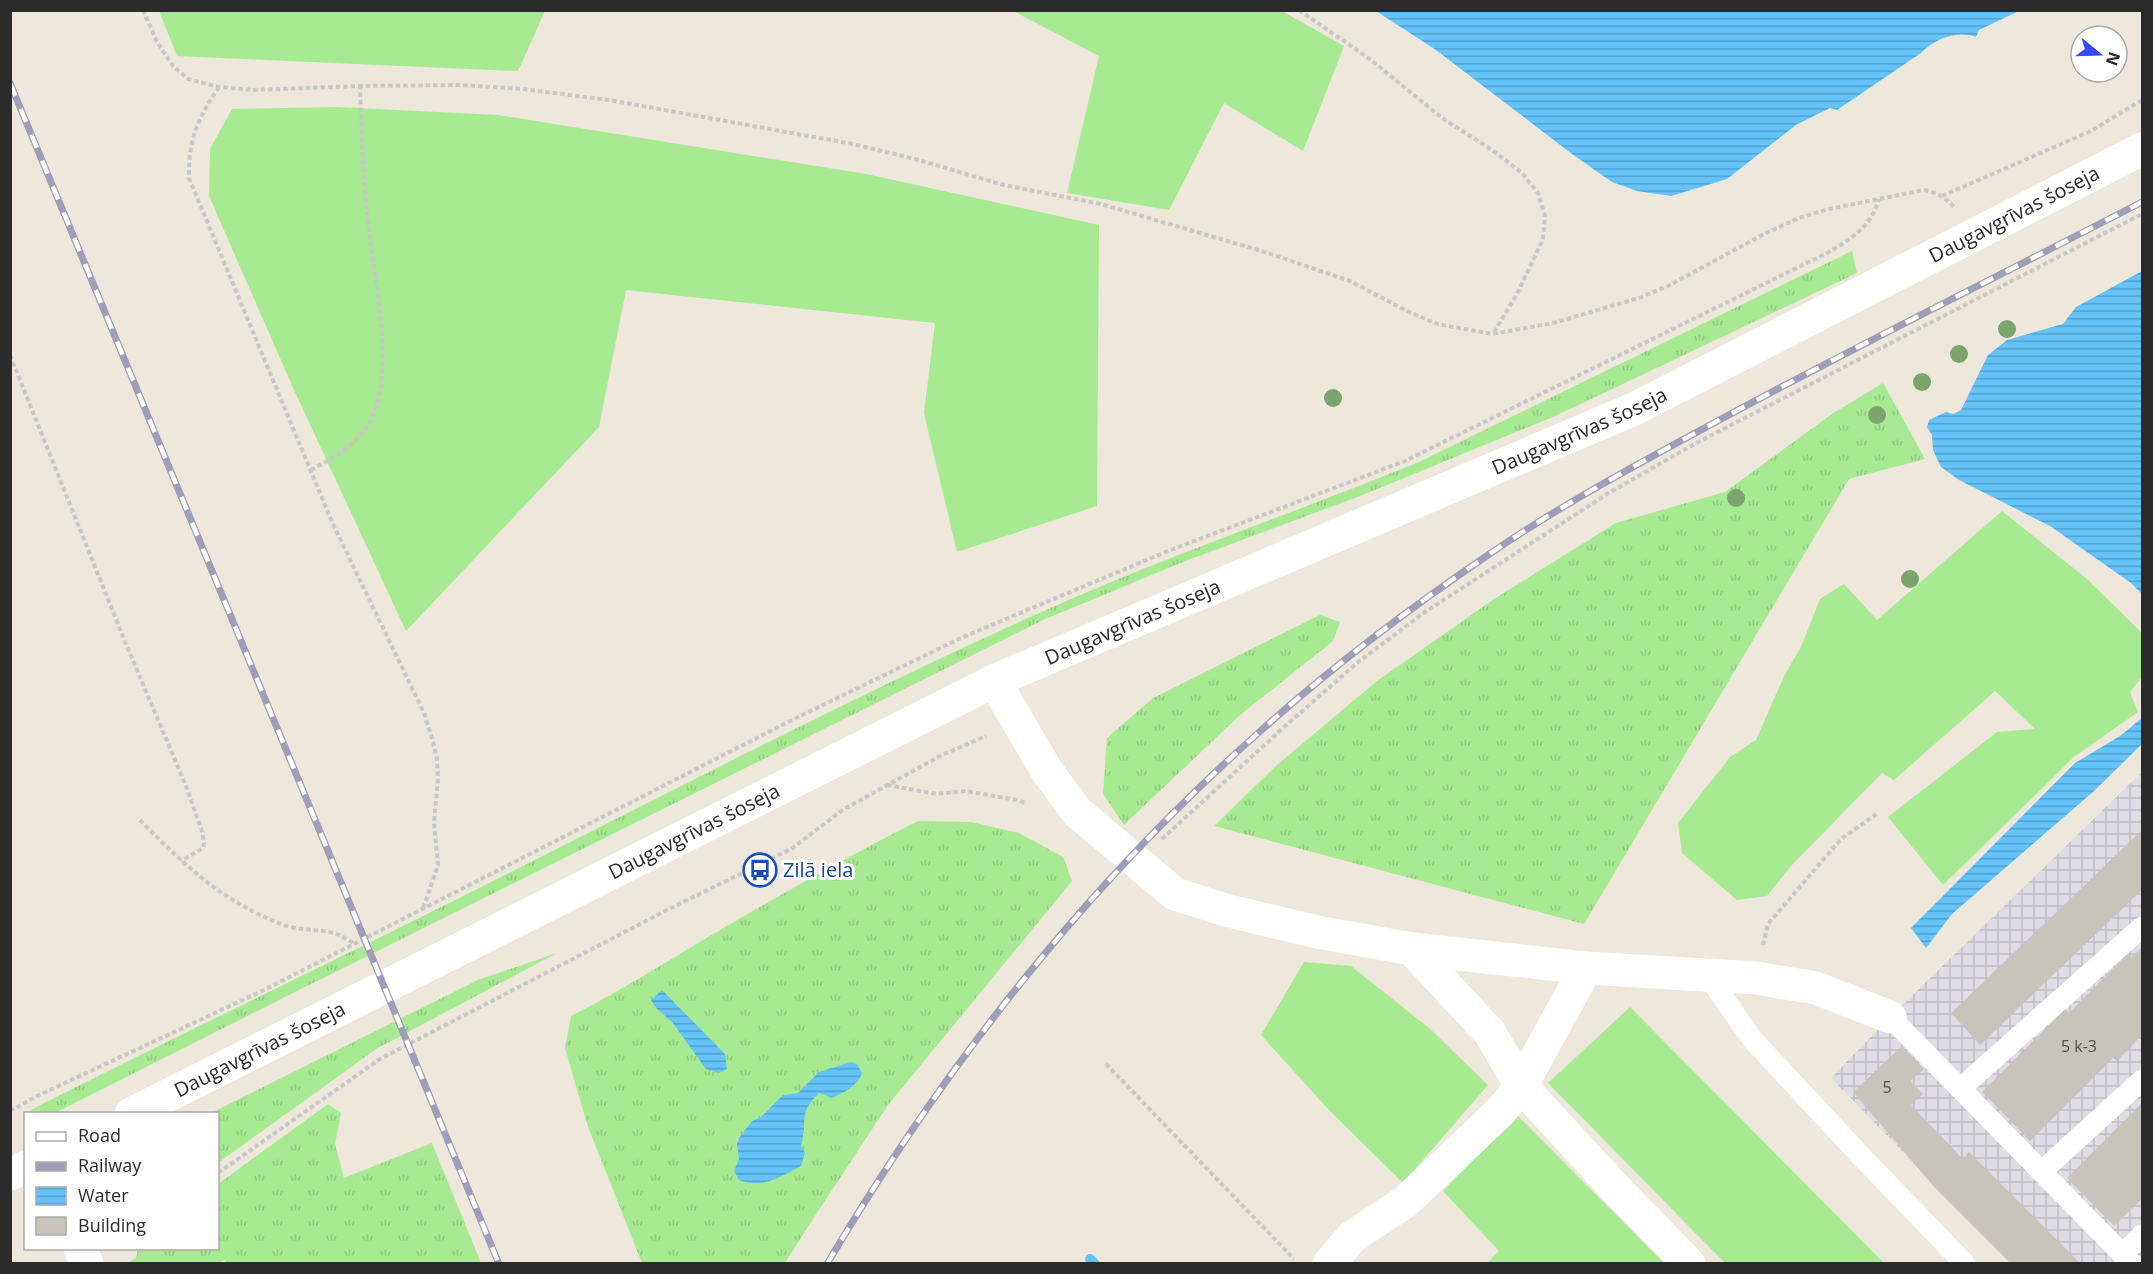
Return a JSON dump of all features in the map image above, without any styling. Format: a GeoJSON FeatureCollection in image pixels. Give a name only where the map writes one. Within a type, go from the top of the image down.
{"type":"FeatureCollection","features":[{"type":"Feature","properties":{"kind":"main road","name":"Daugavgrīvas šoseja"},"geometry":{"type":"LineString","coordinates":[[133,1112],[994,681],[1634,409],[2142,149]]}},
{"type":"Feature","properties":{"kind":"main road"},"geometry":{"type":"LineString","coordinates":[[994,681],[1047,771],[1077,812],[1175,894],[1306,929],[1412,949],[1586,968],[1756,978],[1816,988],[1890,1017]]}},
{"type":"Feature","properties":{"kind":"main road"},"geometry":{"type":"LineString","coordinates":[[1412,949],[1490,1033],[1521,1086],[1616,1190],[1689,1263]]}},
{"type":"Feature","properties":{"kind":"main road"},"geometry":{"type":"LineString","coordinates":[[1329,1263],[1352,1237],[1405,1202],[1501,1111],[1521,1086],[1586,968]]}},
{"type":"Feature","properties":{"kind":"main road"},"geometry":{"type":"LineString","coordinates":[[10,1174],[24,1168]]}},
{"type":"Feature","properties":{"kind":"lane"},"geometry":{"type":"LineString","coordinates":[[1961,1088],[2142,927]]}},
{"type":"Feature","properties":{"kind":"lane"},"geometry":{"type":"LineString","coordinates":[[1707,975],[1753,1040],[1965,1263]]}},
{"type":"Feature","properties":{"kind":"lane"},"geometry":{"type":"LineString","coordinates":[[1890,1017],[2128,1259],[2142,1235]]}},
{"type":"Feature","properties":{"kind":"lane"},"geometry":{"type":"LineString","coordinates":[[2041,1172],[2142,1080]]}},
{"type":"Feature","properties":{"kind":"path"},"geometry":{"type":"LineString","coordinates":[[143,10],[157,42],[173,66],[188,80],[219,87],[253,90],[461,85],[524,89],[609,100],[853,144],[1004,184],[1101,204],[1265,252],[1350,281],[1437,324],[1493,334],[1553,323],[1639,298],[1668,286],[1764,234],[1799,218],[1829,209],[1923,190],[1933,192],[1949,201],[1963,219],[1972,236]]}},
{"type":"Feature","properties":{"kind":"path"},"geometry":{"type":"LineString","coordinates":[[1299,10],[1371,60],[1442,118],[1492,150],[1522,173],[1538,194],[1545,216],[1543,239],[1517,294],[1493,334]]}},
{"type":"Feature","properties":{"kind":"path"},"geometry":{"type":"LineString","coordinates":[[311,470],[330,459],[360,435],[375,411],[379,394],[382,339],[367,213],[360,86]]}},
{"type":"Feature","properties":{"kind":"path"},"geometry":{"type":"LineString","coordinates":[[219,87],[202,112],[192,136],[188,159],[189,178],[332,522],[424,713],[437,759],[438,779],[434,822],[438,865],[423,909]]}},
{"type":"Feature","properties":{"kind":"path"},"geometry":{"type":"LineString","coordinates":[[1941,197],[2091,132],[2142,100]]}},
{"type":"Feature","properties":{"kind":"path"},"geometry":{"type":"LineString","coordinates":[[10,1111],[37,1096],[264,990],[794,719],[963,637],[1168,551],[1415,456],[1827,253],[1864,227],[1875,213],[1879,200]]}},
{"type":"Feature","properties":{"kind":"path"},"geometry":{"type":"LineString","coordinates":[[1137,863],[1256,751],[1357,663],[1422,614],[1500,562],[1607,494],[1698,442],[2142,214]]}},
{"type":"Feature","properties":{"kind":"path"},"geometry":{"type":"LineString","coordinates":[[10,355],[126,644],[186,786],[202,831],[203,848],[181,861]]}},
{"type":"Feature","properties":{"kind":"path"},"geometry":{"type":"LineString","coordinates":[[219,1172],[380,1059],[671,908],[791,849],[844,809],[886,785],[942,755],[1017,722]]}},
{"type":"Feature","properties":{"kind":"path"},"geometry":{"type":"LineString","coordinates":[[886,785],[937,794],[966,791],[1017,800],[1052,814],[1077,812]]}},
{"type":"Feature","properties":{"kind":"path"},"geometry":{"type":"LineString","coordinates":[[1756,978],[1768,924],[1841,839],[1878,813]]}},
{"type":"Feature","properties":{"kind":"path"},"geometry":{"type":"LineString","coordinates":[[140,820],[181,861],[217,890],[253,913],[288,927],[335,933],[355,944]]}},
{"type":"Feature","properties":{"kind":"path"},"geometry":{"type":"LineString","coordinates":[[1106,1064],[1299,1263]]}},
{"type":"Feature","properties":{"kind":"shaded area"},"geometry":{"type":"Polygon","coordinates":[[[2142,772],[2142,1263],[2011,1263],[1831,1078],[1890,1017],[2142,772]]]}},
{"type":"Feature","properties":{"kind":"green space"},"geometry":{"type":"Polygon","coordinates":[[[159,11],[545,11],[518,71],[177,56],[159,11]]]}},
{"type":"Feature","properties":{"kind":"green space"},"geometry":{"type":"Polygon","coordinates":[[[1013,11],[1282,11],[1344,46],[1303,151],[1224,103],[1169,210],[1067,193],[1099,56],[1013,11]]]}},
{"type":"Feature","properties":{"kind":"green space"},"geometry":{"type":"Polygon","coordinates":[[[338,107],[498,115],[866,174],[1099,225],[1097,506],[957,552],[924,413],[935,323],[626,290],[599,427],[406,631],[294,390],[209,196],[210,149],[232,109],[338,107]]]}},
{"type":"Feature","properties":{"kind":"green space"},"geometry":{"type":"Polygon","coordinates":[[[1852,251],[1857,273],[1553,417],[1360,496],[1183,562],[1043,620],[57,1112],[28,1112],[906,675],[1084,593],[1419,462],[1852,251]]]}},
{"type":"Feature","properties":{"kind":"green space"},"geometry":{"type":"Polygon","coordinates":[[[1883,383],[1925,459],[1849,479],[1584,924],[1214,826],[1277,765],[1377,681],[1494,599],[1616,523],[1725,492],[1832,414],[1883,383]]]}},
{"type":"Feature","properties":{"kind":"green space"},"geometry":{"type":"Polygon","coordinates":[[[2002,511],[2087,579],[2142,633],[2142,677],[2130,692],[2138,712],[2074,757],[1943,885],[1888,817],[1997,732],[2035,729],[1995,691],[1894,780],[1882,773],[1791,866],[1767,896],[1737,900],[1682,853],[1678,823],[1730,757],[1756,740],[1784,676],[1801,647],[1820,599],[1844,584],[1877,620],[2002,511]]]}},
{"type":"Feature","properties":{"kind":"green space"},"geometry":{"type":"Polygon","coordinates":[[[1320,615],[1340,622],[1333,641],[1240,715],[1124,825],[1103,794],[1107,738],[1153,698],[1320,615]]]}},
{"type":"Feature","properties":{"kind":"green space"},"geometry":{"type":"Polygon","coordinates":[[[918,821],[971,822],[1019,833],[1063,857],[1072,881],[888,1105],[785,1263],[642,1263],[588,1127],[565,1048],[571,1016],[797,886],[918,821]]]}},
{"type":"Feature","properties":{"kind":"green space"},"geometry":{"type":"Polygon","coordinates":[[[557,953],[376,1049],[219,1162],[219,1112],[213,1112],[478,980],[557,953]]]}},
{"type":"Feature","properties":{"kind":"green space"},"geometry":{"type":"Polygon","coordinates":[[[1304,962],[1351,966],[1429,1028],[1488,1085],[1403,1183],[1329,1110],[1261,1035],[1304,962]]]}},
{"type":"Feature","properties":{"kind":"green space"},"geometry":{"type":"Polygon","coordinates":[[[1630,1007],[1884,1263],[1725,1263],[1548,1083],[1630,1007]]]}},
{"type":"Feature","properties":{"kind":"green space"},"geometry":{"type":"Polygon","coordinates":[[[328,1104],[341,1113],[335,1144],[344,1178],[432,1143],[481,1263],[227,1264],[225,1260],[216,1264],[127,1263],[136,1258],[138,1250],[219,1250],[219,1183],[328,1104]]]}},
{"type":"Feature","properties":{"kind":"green space"},"geometry":{"type":"Polygon","coordinates":[[[1517,1115],[1664,1263],[1487,1263],[1499,1251],[1443,1191],[1517,1115]]]}},
{"type":"Feature","properties":{"kind":"water"},"geometry":{"type":"Polygon","coordinates":[[[1376,11],[2019,11],[1979,30],[1976,37],[1954,35],[1939,40],[1837,110],[1830,108],[1796,125],[1727,179],[1671,196],[1637,191],[1612,182],[1436,50],[1376,11]]]}},
{"type":"Feature","properties":{"kind":"water"},"geometry":{"type":"Polygon","coordinates":[[[2142,271],[2142,594],[2131,583],[2050,526],[1959,480],[1941,467],[1933,450],[1932,435],[1927,427],[1929,420],[1946,412],[1953,414],[1961,410],[1988,355],[2007,340],[2063,324],[2076,307],[2142,271]]]}},
{"type":"Feature","properties":{"kind":"water"},"geometry":{"type":"Polygon","coordinates":[[[2142,718],[2142,744],[2094,791],[1952,914],[1926,948],[1911,928],[2075,763],[2120,736],[2142,718]]]}},
{"type":"Feature","properties":{"kind":"water"},"geometry":{"type":"Polygon","coordinates":[[[662,990],[725,1054],[727,1069],[719,1073],[706,1069],[672,1022],[656,1008],[651,1000],[662,990]]]}},
{"type":"Feature","properties":{"kind":"water"},"geometry":{"type":"Polygon","coordinates":[[[851,1062],[857,1064],[862,1073],[857,1082],[832,1098],[819,1093],[805,1113],[801,1145],[805,1153],[801,1166],[771,1181],[756,1183],[739,1180],[734,1171],[739,1159],[737,1144],[752,1121],[761,1117],[783,1095],[798,1093],[819,1072],[851,1062]]]}},
{"type":"Feature","properties":{"kind":"building"},"geometry":{"type":"Polygon","coordinates":[[[2142,830],[2142,890],[1980,1045],[1951,1013],[2142,830]]]}},
{"type":"Feature","properties":{"kind":"building"},"geometry":{"type":"Polygon","coordinates":[[[2142,947],[2142,1035],[2117,1061],[2113,1058],[2030,1141],[1982,1092],[2065,1009],[2069,1013],[2127,954],[2131,958],[2142,947]]]}},
{"type":"Feature","properties":{"kind":"building"},"geometry":{"type":"Polygon","coordinates":[[[1902,1046],[1924,1069],[1910,1081],[1923,1094],[1911,1105],[1963,1159],[1969,1152],[2081,1264],[2011,1264],[1935,1188],[1853,1092],[1902,1046]]]}},
{"type":"Feature","properties":{"kind":"building"},"geometry":{"type":"Polygon","coordinates":[[[2142,1103],[2142,1199],[2114,1226],[2067,1178],[2142,1103]]]}},
{"type":"Feature","properties":{"kind":"waterway"},"geometry":{"type":"LineString","coordinates":[[1090,1259],[1095,1264]]}},
{"type":"Feature","properties":{"kind":"railway"},"geometry":{"type":"LineString","coordinates":[[10,83],[499,1264]]}},
{"type":"Feature","properties":{"kind":"railway"},"geometry":{"type":"LineString","coordinates":[[827,1264],[919,1120],[969,1050],[1076,917],[1194,793],[1256,735],[1340,664],[1398,619],[1488,555],[1598,486],[1819,367],[2142,202]]}},
{"type":"Feature","properties":{"kind":"place","name":"Zilā iela"},"geometry":{"type":"Point","coordinates":[760,870]}}]}
